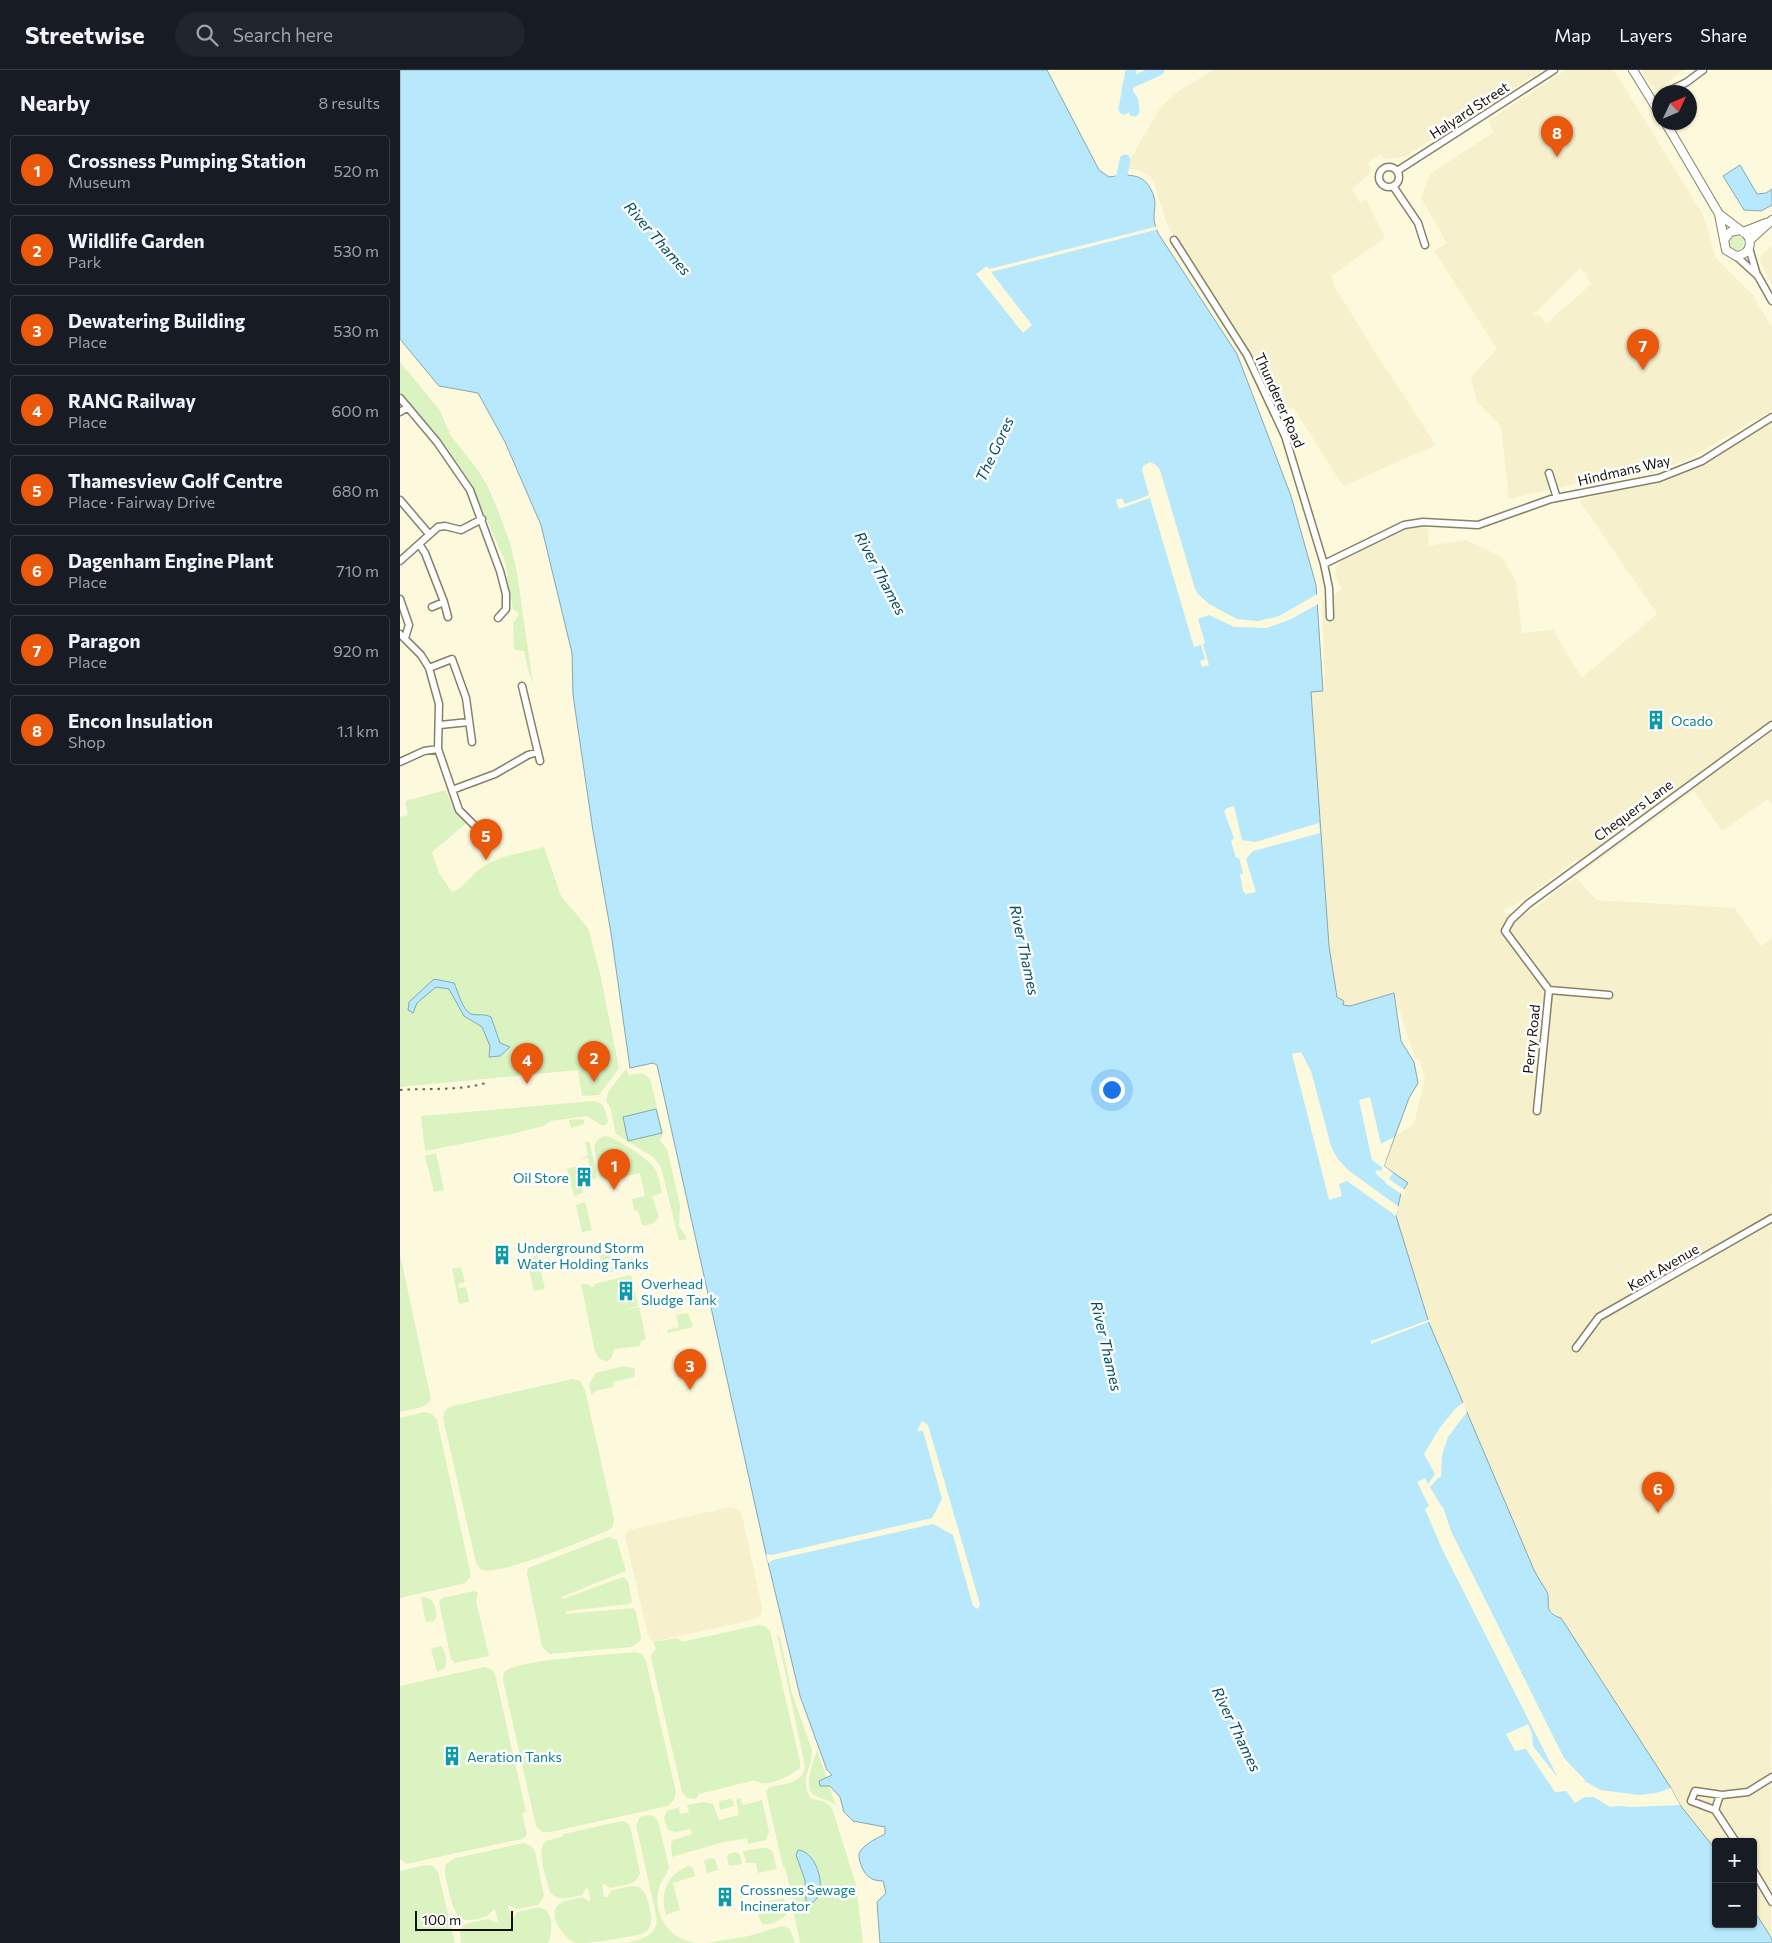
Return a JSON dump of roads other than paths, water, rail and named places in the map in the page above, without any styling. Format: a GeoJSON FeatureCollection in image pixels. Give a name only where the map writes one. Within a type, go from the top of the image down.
{"type":"FeatureCollection","features":[{"type":"Feature","properties":{"kind":"street","name":"Halyard Street"},"geometry":{"type":"LineString","coordinates":[[1393,186],[1384,186],[1377,183],[1384,168],[1389,167],[1397,171],[1554,70]]}},
{"type":"Feature","properties":{"kind":"street"},"geometry":{"type":"LineString","coordinates":[[1633,70],[1652,95]]}},
{"type":"Feature","properties":{"kind":"street"},"geometry":{"type":"LineString","coordinates":[[1681,85],[1703,70]]}},
{"type":"Feature","properties":{"kind":"street"},"geometry":{"type":"LineString","coordinates":[[1670,130],[1719,214],[1726,250],[1736,256],[1758,276]]}},
{"type":"Feature","properties":{"kind":"street"},"geometry":{"type":"LineString","coordinates":[[1397,171],[1399,178],[1393,186],[1418,223],[1425,245]]}},
{"type":"Feature","properties":{"kind":"street"},"geometry":{"type":"LineString","coordinates":[[1719,214],[1742,231],[1750,244],[1758,276],[1772,301]]}},
{"type":"Feature","properties":{"kind":"street"},"geometry":{"type":"LineString","coordinates":[[1724,240],[1730,232],[1742,231],[1770,221]]}},
{"type":"Feature","properties":{"kind":"street"},"geometry":{"type":"LineString","coordinates":[[1736,256],[1744,255],[1750,244],[1770,221]]}},
{"type":"Feature","properties":{"kind":"street","name":"Thunderer Road"},"geometry":{"type":"LineString","coordinates":[[1174,240],[1247,355],[1286,436],[1324,564],[1329,588],[1330,617]]}},
{"type":"Feature","properties":{"kind":"street"},"geometry":{"type":"LineString","coordinates":[[400,398],[466,482],[482,519],[506,594],[506,609],[498,618]]}},
{"type":"Feature","properties":{"kind":"street"},"geometry":{"type":"LineString","coordinates":[[400,412],[408,407]]}},
{"type":"Feature","properties":{"kind":"street","name":"Hindmans Way"},"geometry":{"type":"LineString","coordinates":[[1324,564],[1404,524],[1423,522],[1478,525],[1557,498],[1659,478],[1702,461],[1772,417]]}},
{"type":"Feature","properties":{"kind":"street"},"geometry":{"type":"LineString","coordinates":[[1548,473],[1557,498]]}},
{"type":"Feature","properties":{"kind":"street"},"geometry":{"type":"LineString","coordinates":[[400,500],[429,534]]}},
{"type":"Feature","properties":{"kind":"street"},"geometry":{"type":"LineString","coordinates":[[400,561],[440,526],[461,530],[482,519]]}},
{"type":"Feature","properties":{"kind":"street"},"geometry":{"type":"LineString","coordinates":[[419,544],[425,553],[448,617]]}},
{"type":"Feature","properties":{"kind":"street"},"geometry":{"type":"LineString","coordinates":[[400,599],[409,625],[402,636],[421,655],[429,668],[439,704],[438,749],[459,810],[474,824]]}},
{"type":"Feature","properties":{"kind":"street"},"geometry":{"type":"LineString","coordinates":[[432,606],[444,602]]}},
{"type":"Feature","properties":{"kind":"street"},"geometry":{"type":"LineString","coordinates":[[429,668],[452,659],[466,698],[472,742]]}},
{"type":"Feature","properties":{"kind":"street"},"geometry":{"type":"LineString","coordinates":[[522,686],[540,761]]}},
{"type":"Feature","properties":{"kind":"street"},"geometry":{"type":"LineString","coordinates":[[440,725],[469,722]]}},
{"type":"Feature","properties":{"kind":"street","name":"Chequers Lane"},"geometry":{"type":"LineString","coordinates":[[1511,920],[1528,904],[1636,823],[1772,725]]}},
{"type":"Feature","properties":{"kind":"street"},"geometry":{"type":"LineString","coordinates":[[400,762],[424,751],[438,749]]}},
{"type":"Feature","properties":{"kind":"street"},"geometry":{"type":"LineString","coordinates":[[452,790],[495,774],[528,755],[538,752]]}},
{"type":"Feature","properties":{"kind":"street","name":"Perry Road"},"geometry":{"type":"LineString","coordinates":[[1511,920],[1506,932],[1549,990],[1537,1111]]}},
{"type":"Feature","properties":{"kind":"street","name":"Perry Road"},"geometry":{"type":"LineString","coordinates":[[1549,990],[1609,995]]}},
{"type":"Feature","properties":{"kind":"street","name":"Kent Avenue"},"geometry":{"type":"LineString","coordinates":[[1576,1348],[1600,1317],[1772,1218]]}},
{"type":"Feature","properties":{"kind":"street"},"geometry":{"type":"LineString","coordinates":[[1733,1838],[1715,1810],[1691,1801],[1695,1791],[1720,1795],[1748,1792],[1772,1778]]}},
{"type":"Feature","properties":{"kind":"street"},"geometry":{"type":"LineString","coordinates":[[1715,1810],[1720,1795]]}},
{"type":"Feature","properties":{"kind":"street"},"geometry":{"type":"LineString","coordinates":[[1757,1877],[1772,1902]]}},
{"type":"Feature","properties":{"kind":"water","name":"River Thames"},"geometry":{"type":"Polygon","coordinates":[[[400,70],[1047,70],[1099,170],[1109,177],[1130,175],[1136,176],[1147,183],[1154,197],[1154,219],[1158,233],[1237,354],[1291,496],[1316,585],[1323,691],[1311,692],[1329,946],[1337,997],[1344,1001],[1343,1005],[1350,1006],[1394,993],[1401,1041],[1414,1062],[1418,1083],[1409,1098],[1384,1166],[1408,1183],[1401,1193],[1396,1216],[1429,1323],[1534,1570],[1547,1592],[1549,1610],[1555,1616],[1561,1618],[1671,1788],[1680,1805],[1712,1845],[1712,1928],[1757,1928],[1757,1915],[1772,1939],[1772,1943],[880,1943],[877,1902],[886,1893],[883,1881],[874,1880],[865,1873],[860,1862],[859,1853],[866,1845],[885,1834],[885,1827],[853,1821],[844,1812],[840,1797],[830,1786],[820,1786],[819,1781],[832,1775],[827,1770],[800,1696],[766,1554],[657,1065],[653,1063],[630,1068],[611,933],[593,831],[573,695],[572,653],[541,525],[505,442],[478,393],[439,386],[400,339],[400,70]]]}},
{"type":"Feature","properties":{"kind":"water"},"geometry":{"type":"Polygon","coordinates":[[[1740,165],[1757,194],[1766,193],[1772,189],[1772,205],[1761,211],[1744,210],[1723,176],[1740,165]]]}},
{"type":"Feature","properties":{"kind":"water"},"geometry":{"type":"Polygon","coordinates":[[[434,979],[454,983],[468,1012],[473,1015],[491,1017],[500,1043],[510,1047],[500,1056],[489,1057],[490,1046],[482,1027],[464,1016],[449,989],[436,987],[417,1003],[413,1013],[408,1010],[409,1002],[434,979]]]}},
{"type":"Feature","properties":{"kind":"water"},"geometry":{"type":"Polygon","coordinates":[[[656,1109],[662,1133],[628,1141],[623,1117],[656,1109]]]}},
{"type":"Feature","properties":{"kind":"water"},"geometry":{"type":"Polygon","coordinates":[[[798,1850],[805,1852],[811,1858],[819,1874],[819,1892],[816,1899],[810,1904],[806,1901],[805,1880],[796,1855],[798,1850]]]}},
{"type":"Feature","properties":{"kind":"waterway","name":"The Gores"},"geometry":{"type":"LineString","coordinates":[[1124,109],[1131,70]]}},
{"type":"Feature","properties":{"kind":"waterway","name":"The Gores"},"geometry":{"type":"LineString","coordinates":[[1128,84],[1159,70]]}},
{"type":"Feature","properties":{"kind":"waterway","name":"The Gores"},"geometry":{"type":"LineString","coordinates":[[1127,92],[1133,101],[1134,111]]}},
{"type":"Feature","properties":{"kind":"waterway","name":"The Gores"},"geometry":{"type":"LineString","coordinates":[[1116,189],[1122,175],[1125,160]]}},
{"type":"Feature","properties":{"kind":"railway"},"geometry":{"type":"LineString","coordinates":[[400,1090],[454,1088],[486,1083]]}},
{"type":"Feature","properties":{"kind":"place","name":"Encon Insulation"},"geometry":{"type":"Point","coordinates":[1557,157]}},
{"type":"Feature","properties":{"kind":"place","name":"Paragon"},"geometry":{"type":"Point","coordinates":[1643,370]}},
{"type":"Feature","properties":{"kind":"place","name":"Ocado"},"geometry":{"type":"Point","coordinates":[1656,720]}},
{"type":"Feature","properties":{"kind":"place","name":"Thamesview Golf Centre"},"geometry":{"type":"Point","coordinates":[486,860]}},
{"type":"Feature","properties":{"kind":"place","name":"Wildlife Garden"},"geometry":{"type":"Point","coordinates":[594,1082]}},
{"type":"Feature","properties":{"kind":"place","name":"RANG Railway"},"geometry":{"type":"Point","coordinates":[527,1084]}},
{"type":"Feature","properties":{"kind":"place","name":"Oil Store"},"geometry":{"type":"Point","coordinates":[584,1177]}},
{"type":"Feature","properties":{"kind":"place","name":"Crossness Pumping Station"},"geometry":{"type":"Point","coordinates":[614,1190]}},
{"type":"Feature","properties":{"kind":"place","name":"Underground Storm Water Holding Tanks"},"geometry":{"type":"Point","coordinates":[502,1255]}},
{"type":"Feature","properties":{"kind":"place","name":"Overhead Sludge Tank"},"geometry":{"type":"Point","coordinates":[626,1291]}},
{"type":"Feature","properties":{"kind":"place","name":"Dewatering Building"},"geometry":{"type":"Point","coordinates":[690,1390]}},
{"type":"Feature","properties":{"kind":"place","name":"Dagenham Engine Plant"},"geometry":{"type":"Point","coordinates":[1658,1513]}},
{"type":"Feature","properties":{"kind":"place","name":"Aeration Tanks"},"geometry":{"type":"Point","coordinates":[452,1756]}},
{"type":"Feature","properties":{"kind":"place","name":"Crossness Sewage Incinerator"},"geometry":{"type":"Point","coordinates":[725,1897]}}]}
